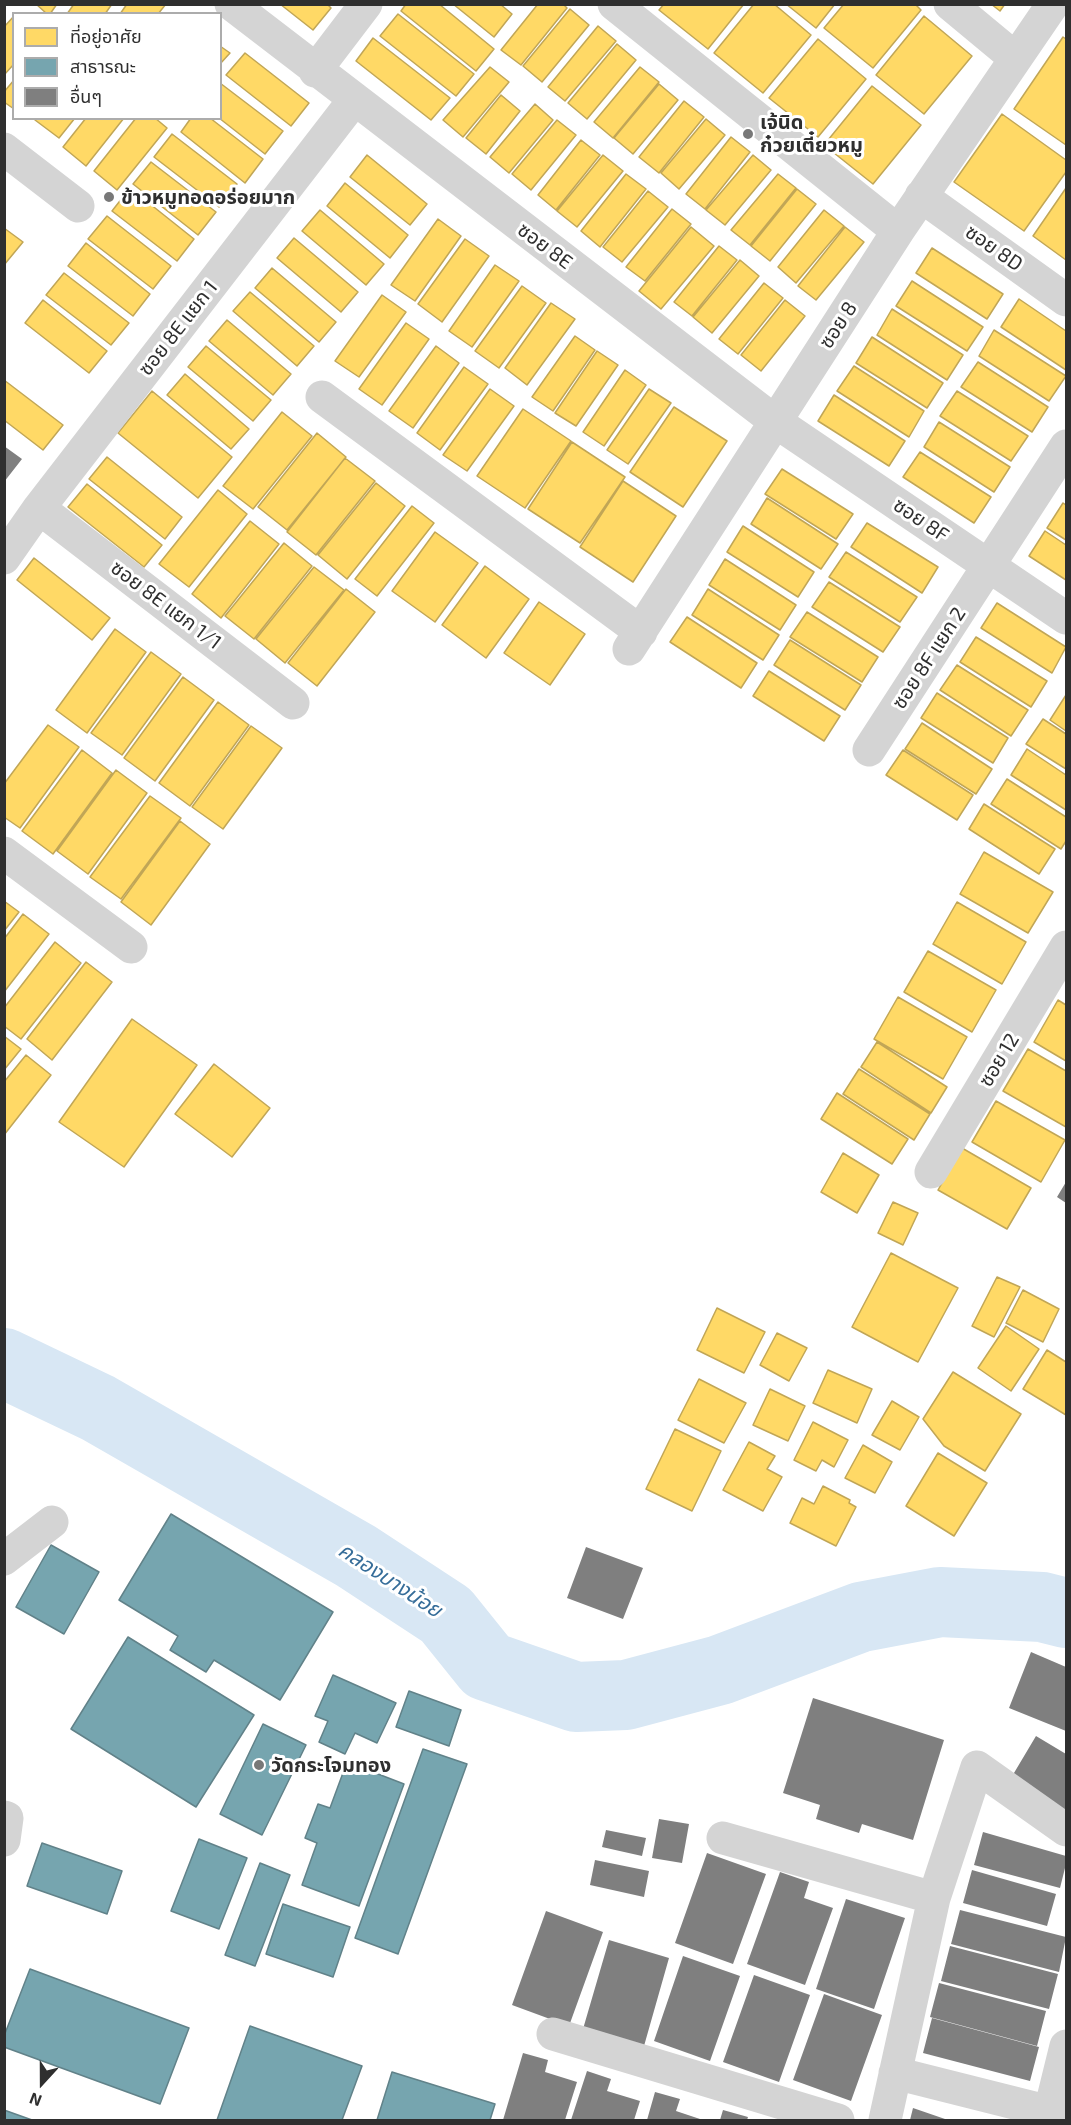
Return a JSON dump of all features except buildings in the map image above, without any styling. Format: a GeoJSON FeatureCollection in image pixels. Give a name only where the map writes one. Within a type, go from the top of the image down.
{"type":"FeatureCollection","features":[{"type":"Feature","properties":{"kind":"street","name":"ซอย 8E"},"geometry":{"type":"LineString","coordinates":[[231,4],[315,71],[776,422]]}},
{"type":"Feature","properties":{"kind":"street"},"geometry":{"type":"LineString","coordinates":[[315,71],[366,4]]}},
{"type":"Feature","properties":{"kind":"street"},"geometry":{"type":"LineString","coordinates":[[614,4],[898,231]]}},
{"type":"Feature","properties":{"kind":"street"},"geometry":{"type":"LineString","coordinates":[[950,4],[1015,58]]}},
{"type":"Feature","properties":{"kind":"street","name":"ซอย 8"},"geometry":{"type":"LineString","coordinates":[[322,397],[635,640],[921,196],[1053,4]]}},
{"type":"Feature","properties":{"kind":"street","name":"ซอย 8E แยก 1"},"geometry":{"type":"LineString","coordinates":[[4,558],[39,508],[354,100]]}},
{"type":"Feature","properties":{"kind":"street"},"geometry":{"type":"LineString","coordinates":[[4,149],[78,206]]}},
{"type":"Feature","properties":{"kind":"street","name":"ซอย 8D"},"geometry":{"type":"LineString","coordinates":[[921,196],[1066,300]]}},
{"type":"Feature","properties":{"kind":"street","name":"ซอย 8F"},"geometry":{"type":"LineString","coordinates":[[776,422],[1066,618]]}},
{"type":"Feature","properties":{"kind":"street","name":"ซอย 8F แยก 2"},"geometry":{"type":"LineString","coordinates":[[869,750],[1066,446]]}},
{"type":"Feature","properties":{"kind":"street","name":"ซอย 8E แยก 1/1"},"geometry":{"type":"LineString","coordinates":[[39,508],[293,703]]}},
{"type":"Feature","properties":{"kind":"street"},"geometry":{"type":"LineString","coordinates":[[4,853],[131,947]]}},
{"type":"Feature","properties":{"kind":"street","name":"ซอย 12"},"geometry":{"type":"LineString","coordinates":[[931,1172],[1066,947]]}},
{"type":"Feature","properties":{"kind":"street"},"geometry":{"type":"LineString","coordinates":[[4,1559],[52,1522]]}},
{"type":"Feature","properties":{"kind":"street"},"geometry":{"type":"LineString","coordinates":[[885,2121],[934,1898],[977,1767],[1066,1830]]}},
{"type":"Feature","properties":{"kind":"street"},"geometry":{"type":"LineString","coordinates":[[4,1816],[8,1818],[4,1840]]}},
{"type":"Feature","properties":{"kind":"street"},"geometry":{"type":"LineString","coordinates":[[723,1838],[934,1898]]}},
{"type":"Feature","properties":{"kind":"street"},"geometry":{"type":"LineString","coordinates":[[553,2034],[838,2121]]}},
{"type":"Feature","properties":{"kind":"street"},"geometry":{"type":"LineString","coordinates":[[895,2073],[1058,2114],[1066,2046]]}},
{"type":"Feature","properties":{"kind":"waterway","name":"คลองบางน้อย"},"geometry":{"type":"LineString","coordinates":[[4,1363],[98,1408],[356,1556],[446,1615],[487,1666],[576,1697],[626,1695],[720,1670],[861,1617],[940,1602],[1042,1607],[1066,1613]]}},
{"type":"Feature","properties":{"kind":"place","name":"เจ้นิด ก๋วยเตี๋ยวหมู"},"geometry":{"type":"Point","coordinates":[748,134]}},
{"type":"Feature","properties":{"kind":"place","name":"ข้าวหมูทอดอร่อยมาก"},"geometry":{"type":"Point","coordinates":[109,197]}},
{"type":"Feature","properties":{"kind":"place","name":"วัดกระโจมทอง"},"geometry":{"type":"Point","coordinates":[259,1765]}}]}
